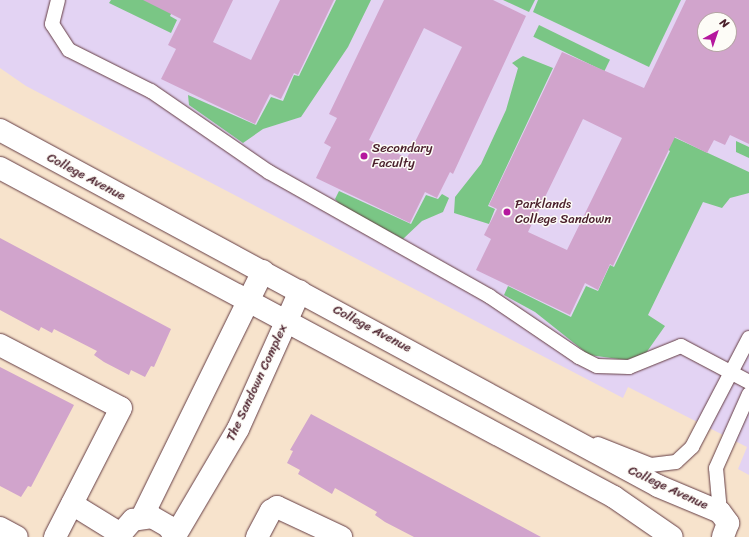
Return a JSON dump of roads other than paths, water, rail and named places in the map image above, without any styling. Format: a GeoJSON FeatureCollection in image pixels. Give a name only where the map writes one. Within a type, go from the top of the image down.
{"type":"FeatureCollection","features":[{"type":"Feature","properties":{"kind":"street","name":"College Avenue"},"geometry":{"type":"LineString","coordinates":[[0,130],[557,428],[658,486],[720,512],[728,523],[723,537]]}},
{"type":"Feature","properties":{"kind":"street"},"geometry":{"type":"LineString","coordinates":[[0,168],[614,497],[672,537]]}},
{"type":"Feature","properties":{"kind":"street"},"geometry":{"type":"LineString","coordinates":[[72,504],[118,535],[133,520],[142,517],[263,271]]}},
{"type":"Feature","properties":{"kind":"street","name":"The Sandown Complex"},"geometry":{"type":"LineString","coordinates":[[142,517],[161,520],[175,536],[238,429],[300,291]]}},
{"type":"Feature","properties":{"kind":"street"},"geometry":{"type":"LineString","coordinates":[[0,345],[121,408],[55,537]]}},
{"type":"Feature","properties":{"kind":"street"},"geometry":{"type":"LineString","coordinates":[[257,537],[270,511],[277,507],[341,537]]}},
{"type":"Feature","properties":{"kind":"street"},"geometry":{"type":"LineString","coordinates":[[0,528],[17,537]]}},
{"type":"Feature","properties":{"kind":"lane"},"geometry":{"type":"LineString","coordinates":[[58,0],[52,24],[69,50],[151,91],[269,172],[489,296],[579,357],[596,366],[629,367],[681,346],[731,371],[749,382]]}},
{"type":"Feature","properties":{"kind":"lane"},"geometry":{"type":"LineString","coordinates":[[557,428],[651,464],[676,462],[692,447],[749,338]]}},
{"type":"Feature","properties":{"kind":"lane"},"geometry":{"type":"LineString","coordinates":[[720,512],[716,468],[749,394]]}},
{"type":"Feature","properties":{"kind":"place","name":"Secondary Faculty"},"geometry":{"type":"Point","coordinates":[364,156]}},
{"type":"Feature","properties":{"kind":"place","name":"Parklands College Sandown"},"geometry":{"type":"Point","coordinates":[507,212]}}]}
